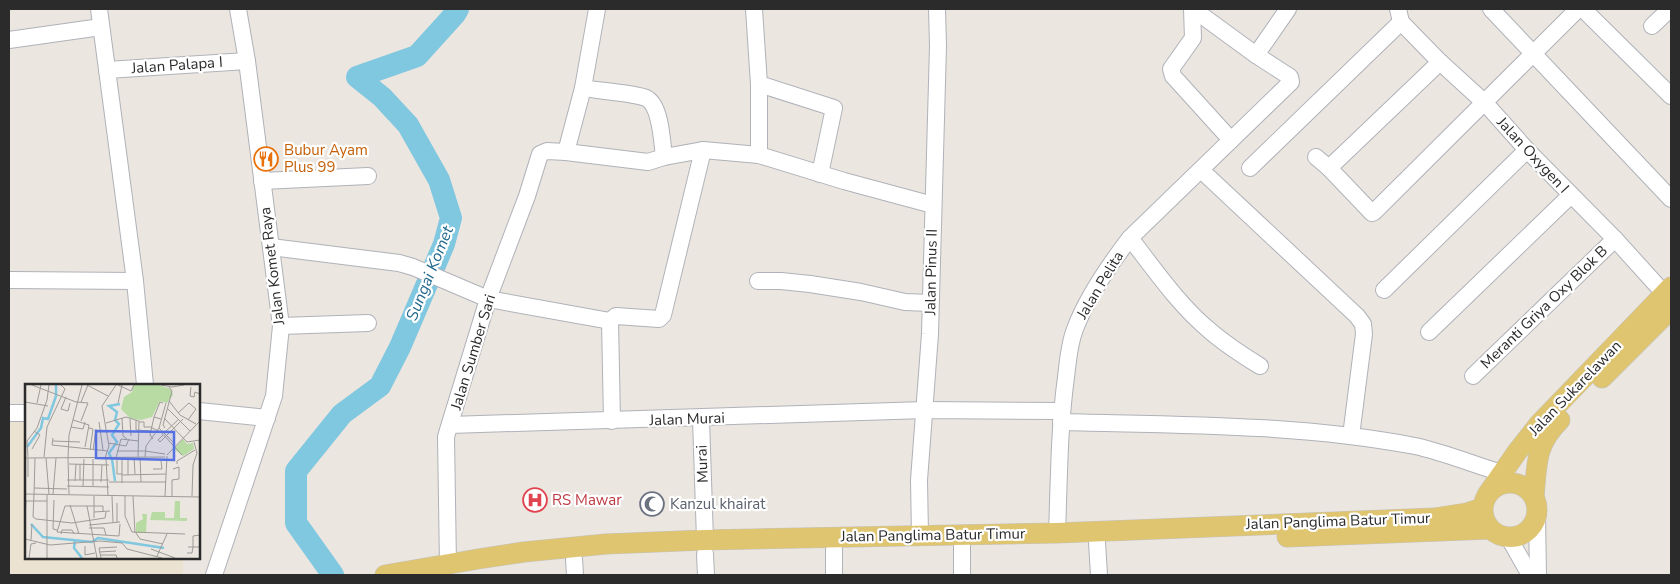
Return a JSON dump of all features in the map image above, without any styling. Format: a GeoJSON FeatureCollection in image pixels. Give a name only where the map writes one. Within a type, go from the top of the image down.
{"type":"FeatureCollection","features":[{"type":"Feature","properties":{"kind":"main road","name":"Jalan Sukarelawan"},"geometry":{"type":"LineString","coordinates":[[1485,502],[1502,473],[1539,424],[1670,298]]}},
{"type":"Feature","properties":{"kind":"main road","name":"Jalan Sukarelawan"},"geometry":{"type":"LineString","coordinates":[[1535,506],[1540,450],[1551,430],[1670,298]]}},
{"type":"Feature","properties":{"kind":"main road"},"geometry":{"type":"LineString","coordinates":[[1502,484],[1520,485],[1528,490],[1535,506],[1533,524],[1527,532],[1518,536],[1509,538],[1500,536],[1485,523],[1485,502],[1494,488],[1502,484]]}},
{"type":"Feature","properties":{"kind":"main road","name":"Jalan Panglima Batur Timur"},"geometry":{"type":"LineString","coordinates":[[452,572],[524,552],[606,544],[705,547],[792,545],[920,535],[1057,533],[1435,518],[1467,513],[1485,502]]}},
{"type":"Feature","properties":{"kind":"main road","name":"Jalan Panglima Batur Timur"},"geometry":{"type":"LineString","coordinates":[[792,545],[834,550],[1490,529]]}},
{"type":"Feature","properties":{"kind":"main road","name":"Jalan Panglima Batur Timur"},"geometry":{"type":"LineString","coordinates":[[385,575],[452,572],[530,562],[575,567],[705,547]]}},
{"type":"Feature","properties":{"kind":"street"},"geometry":{"type":"LineString","coordinates":[[99,9],[135,281],[145,384]]}},
{"type":"Feature","properties":{"kind":"street","name":"Jalan Komet Raya"},"geometry":{"type":"LineString","coordinates":[[214,575],[274,396],[281,326],[247,61],[238,9]]}},
{"type":"Feature","properties":{"kind":"street"},"geometry":{"type":"LineString","coordinates":[[597,9],[583,88],[566,152],[648,162],[664,156],[703,150],[759,155],[932,205]]}},
{"type":"Feature","properties":{"kind":"street"},"geometry":{"type":"LineString","coordinates":[[754,9],[759,84],[759,155]]}},
{"type":"Feature","properties":{"kind":"street","name":"Jalan Pinus II"},"geometry":{"type":"LineString","coordinates":[[920,535],[919,480],[930,334],[932,205],[938,46],[937,9]]}},
{"type":"Feature","properties":{"kind":"street"},"geometry":{"type":"LineString","coordinates":[[1193,9],[1256,55],[1288,9]]}},
{"type":"Feature","properties":{"kind":"street"},"geometry":{"type":"LineString","coordinates":[[1193,9],[1193,38],[1171,69],[1173,76],[1231,140]]}},
{"type":"Feature","properties":{"kind":"street"},"geometry":{"type":"LineString","coordinates":[[1492,9],[1671,198]]}},
{"type":"Feature","properties":{"kind":"street"},"geometry":{"type":"LineString","coordinates":[[1316,157],[1371,212],[1374,212],[1578,9]]}},
{"type":"Feature","properties":{"kind":"street"},"geometry":{"type":"LineString","coordinates":[[1584,9],[1671,96]]}},
{"type":"Feature","properties":{"kind":"street"},"geometry":{"type":"LineString","coordinates":[[1652,26],[1670,9]]}},
{"type":"Feature","properties":{"kind":"street"},"geometry":{"type":"LineString","coordinates":[[1250,168],[1399,15]]}},
{"type":"Feature","properties":{"kind":"street","name":"Jalan Oxygen I"},"geometry":{"type":"LineString","coordinates":[[1399,15],[1440,62],[1485,103],[1527,150],[1670,298]]}},
{"type":"Feature","properties":{"kind":"street"},"geometry":{"type":"LineString","coordinates":[[9,40],[101,27]]}},
{"type":"Feature","properties":{"kind":"street","name":"Jalan Pelita"},"geometry":{"type":"LineString","coordinates":[[1057,533],[1061,417],[1074,330],[1116,256],[1130,238],[1291,82],[1290,77],[1256,55]]}},
{"type":"Feature","properties":{"kind":"street","name":"Jalan Palapa I"},"geometry":{"type":"LineString","coordinates":[[107,70],[247,61]]}},
{"type":"Feature","properties":{"kind":"street"},"geometry":{"type":"LineString","coordinates":[[1329,168],[1440,62]]}},
{"type":"Feature","properties":{"kind":"street"},"geometry":{"type":"LineString","coordinates":[[759,84],[834,108],[820,174]]}},
{"type":"Feature","properties":{"kind":"street"},"geometry":{"type":"LineString","coordinates":[[583,88],[646,98],[654,108],[661,129],[664,156]]}},
{"type":"Feature","properties":{"kind":"street"},"geometry":{"type":"LineString","coordinates":[[612,421],[610,322],[616,316],[659,319],[662,316],[703,150]]}},
{"type":"Feature","properties":{"kind":"street"},"geometry":{"type":"LineString","coordinates":[[1384,290],[1527,150]]}},
{"type":"Feature","properties":{"kind":"street","name":"Jalan Sumber Sari"},"geometry":{"type":"LineString","coordinates":[[452,572],[446,437],[488,299],[527,196],[538,157],[547,151],[566,152]]}},
{"type":"Feature","properties":{"kind":"street"},"geometry":{"type":"LineString","coordinates":[[1201,170],[1363,324],[1364,334],[1351,436]]}},
{"type":"Feature","properties":{"kind":"street"},"geometry":{"type":"LineString","coordinates":[[262,181],[368,176]]}},
{"type":"Feature","properties":{"kind":"street"},"geometry":{"type":"LineString","coordinates":[[1429,332],[1572,195]]}},
{"type":"Feature","properties":{"kind":"street"},"geometry":{"type":"LineString","coordinates":[[1130,238],[1184,306],[1195,317],[1230,347],[1260,366]]}},
{"type":"Feature","properties":{"kind":"street","name":"Meranti Griya Oxy Blok B"},"geometry":{"type":"LineString","coordinates":[[1473,376],[1615,239]]}},
{"type":"Feature","properties":{"kind":"street"},"geometry":{"type":"LineString","coordinates":[[272,247],[409,266],[488,299],[610,322]]}},
{"type":"Feature","properties":{"kind":"street"},"geometry":{"type":"LineString","coordinates":[[9,280],[135,281]]}},
{"type":"Feature","properties":{"kind":"street"},"geometry":{"type":"LineString","coordinates":[[758,281],[810,284],[905,302],[930,303]]}},
{"type":"Feature","properties":{"kind":"street"},"geometry":{"type":"LineString","coordinates":[[281,326],[368,323]]}},
{"type":"Feature","properties":{"kind":"street","name":"Jalan Murai"},"geometry":{"type":"LineString","coordinates":[[450,425],[925,410],[1248,427],[1351,436],[1418,447],[1502,473]]}},
{"type":"Feature","properties":{"kind":"street"},"geometry":{"type":"LineString","coordinates":[[200,411],[266,418]]}},
{"type":"Feature","properties":{"kind":"street"},"geometry":{"type":"LineString","coordinates":[[9,413],[25,413]]}},
{"type":"Feature","properties":{"kind":"street","name":"Murai"},"geometry":{"type":"LineString","coordinates":[[701,418],[706,575]]}},
{"type":"Feature","properties":{"kind":"street"},"geometry":{"type":"LineString","coordinates":[[1535,506],[1538,575]]}},
{"type":"Feature","properties":{"kind":"street"},"geometry":{"type":"LineString","coordinates":[[1509,538],[1530,575]]}},
{"type":"Feature","properties":{"kind":"street"},"geometry":{"type":"LineString","coordinates":[[1097,542],[1099,575]]}},
{"type":"Feature","properties":{"kind":"street"},"geometry":{"type":"LineString","coordinates":[[962,546],[962,575]]}},
{"type":"Feature","properties":{"kind":"street"},"geometry":{"type":"LineString","coordinates":[[834,550],[834,575]]}},
{"type":"Feature","properties":{"kind":"shaded area"},"geometry":{"type":"Polygon","coordinates":[[[9,416],[25,416],[25,559],[184,559],[182,575],[9,575],[9,416]]]}},
{"type":"Feature","properties":{"kind":"waterway","name":"Sungai Komet"},"geometry":{"type":"LineString","coordinates":[[333,575],[296,523],[296,471],[342,414],[380,386],[400,347],[444,244],[451,218],[439,180],[408,125],[382,97],[357,77],[417,56],[458,9]]}},
{"type":"Feature","properties":{"kind":"place","name":"Bubur Ayam Plus 99"},"geometry":{"type":"Point","coordinates":[266,159]}},
{"type":"Feature","properties":{"kind":"place","name":"RS Mawar"},"geometry":{"type":"Point","coordinates":[535,500]}},
{"type":"Feature","properties":{"kind":"place","name":"Kanzul khairat"},"geometry":{"type":"Point","coordinates":[652,504]}}]}
